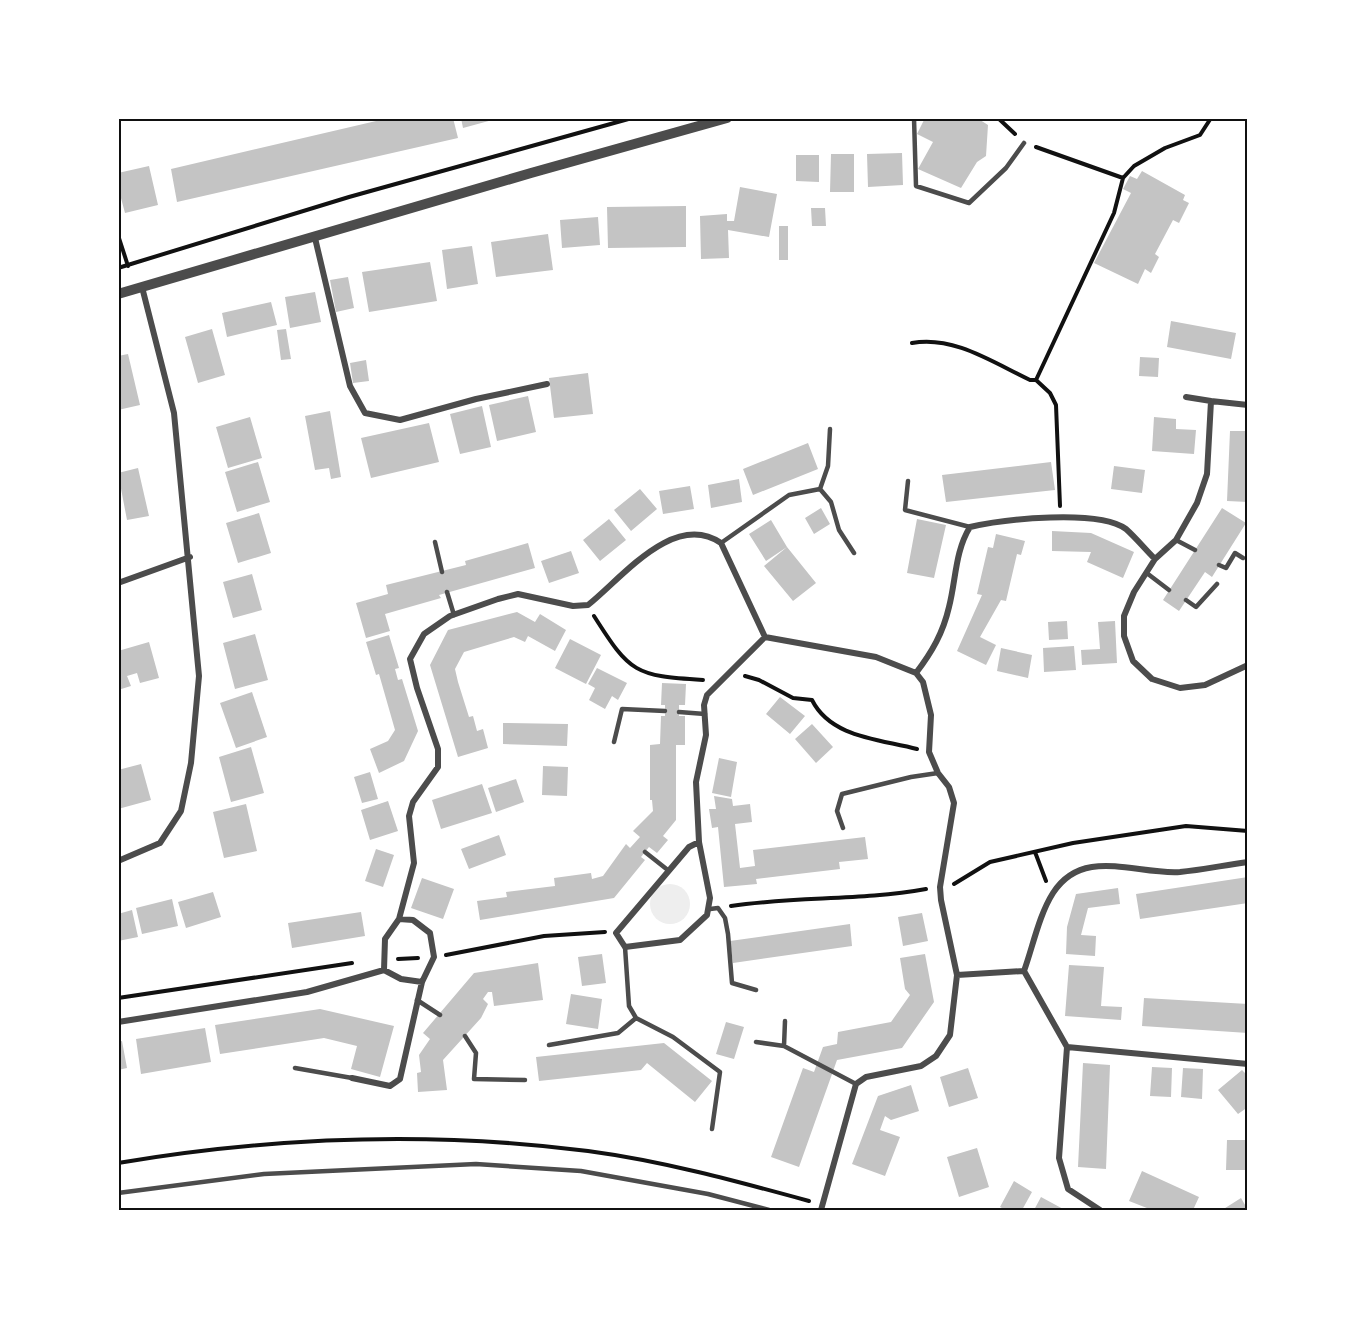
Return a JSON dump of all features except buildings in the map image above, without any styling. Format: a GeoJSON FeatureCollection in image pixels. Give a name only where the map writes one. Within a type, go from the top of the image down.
{"type":"FeatureCollection","features":[{"type":"Feature","properties":{"kind":"street"},"geometry":{"type":"LineString","coordinates":[[118,294],[531,172],[728,118]]}},
{"type":"Feature","properties":{"kind":"street"},"geometry":{"type":"LineString","coordinates":[[315,237],[350,386],[365,413],[400,420],[476,399],[547,384]]}},
{"type":"Feature","properties":{"kind":"street"},"geometry":{"type":"LineString","coordinates":[[118,861],[160,843],[181,811],[190,763],[199,676],[190,557],[174,413],[142,287]]}},
{"type":"Feature","properties":{"kind":"street"},"geometry":{"type":"LineString","coordinates":[[1186,397],[1248,405]]}},
{"type":"Feature","properties":{"kind":"street"},"geometry":{"type":"LineString","coordinates":[[1211,401],[1207,474],[1197,503],[1176,540],[1155,559],[1148,574],[1134,592],[1124,616],[1124,636],[1133,661],[1152,680],[1180,688],[1205,685],[1248,665]]}},
{"type":"Feature","properties":{"kind":"street"},"geometry":{"type":"LineString","coordinates":[[916,672],[935,649],[949,608],[962,540],[970,527],[1098,517],[1125,528],[1155,559]]}},
{"type":"Feature","properties":{"kind":"street"},"geometry":{"type":"LineString","coordinates":[[384,970],[385,939],[399,919],[414,863],[409,816],[412,802],[438,767],[438,749],[417,688],[411,659],[424,634],[454,615],[518,594],[573,606],[588,605],[661,543],[688,533],[707,534],[721,543],[765,637]]}},
{"type":"Feature","properties":{"kind":"street"},"geometry":{"type":"LineString","coordinates":[[118,583],[190,557]]}},
{"type":"Feature","properties":{"kind":"street"},"geometry":{"type":"LineString","coordinates":[[765,637],[876,657],[916,672],[923,681],[930,715],[929,752],[938,773],[949,787],[954,803],[940,886],[940,900],[957,975],[950,1035],[936,1056],[921,1066],[866,1077],[856,1083],[821,1210]]}},
{"type":"Feature","properties":{"kind":"street"},"geometry":{"type":"LineString","coordinates":[[699,842],[689,847],[616,933],[625,947],[680,940],[700,923],[710,909],[699,842],[696,782],[706,735],[707,695],[765,637]]}},
{"type":"Feature","properties":{"kind":"street"},"geometry":{"type":"LineString","coordinates":[[1100,1210],[1068,1189],[1059,1158],[1067,1047],[1024,971],[1053,893],[1072,874],[1096,865],[1121,865],[1147,872],[1179,872],[1248,862]]}},
{"type":"Feature","properties":{"kind":"street"},"geometry":{"type":"LineString","coordinates":[[352,1078],[390,1086],[400,1079],[422,982],[434,957],[430,933],[413,920],[399,919]]}},
{"type":"Feature","properties":{"kind":"street"},"geometry":{"type":"LineString","coordinates":[[118,1022],[307,992],[384,970],[401,979],[422,982]]}},
{"type":"Feature","properties":{"kind":"street"},"geometry":{"type":"LineString","coordinates":[[957,975],[1024,971]]}},
{"type":"Feature","properties":{"kind":"street"},"geometry":{"type":"LineString","coordinates":[[1067,1047],[1248,1064]]}},
{"type":"Feature","properties":{"kind":"lane"},"geometry":{"type":"LineString","coordinates":[[914,118],[916,186],[969,203],[1006,168],[1024,143]]}},
{"type":"Feature","properties":{"kind":"lane"},"geometry":{"type":"LineString","coordinates":[[820,489],[828,466],[830,429]]}},
{"type":"Feature","properties":{"kind":"lane"},"geometry":{"type":"LineString","coordinates":[[908,481],[905,510],[970,527]]}},
{"type":"Feature","properties":{"kind":"lane"},"geometry":{"type":"LineString","coordinates":[[721,543],[789,495],[820,489]]}},
{"type":"Feature","properties":{"kind":"lane"},"geometry":{"type":"LineString","coordinates":[[820,489],[831,502],[839,530],[854,553]]}},
{"type":"Feature","properties":{"kind":"lane"},"geometry":{"type":"LineString","coordinates":[[1176,540],[1195,550]]}},
{"type":"Feature","properties":{"kind":"lane"},"geometry":{"type":"LineString","coordinates":[[435,542],[442,572]]}},
{"type":"Feature","properties":{"kind":"lane"},"geometry":{"type":"LineString","coordinates":[[1219,565],[1226,568],[1235,554],[1243,558]]}},
{"type":"Feature","properties":{"kind":"lane"},"geometry":{"type":"LineString","coordinates":[[1148,574],[1170,590]]}},
{"type":"Feature","properties":{"kind":"lane"},"geometry":{"type":"LineString","coordinates":[[1186,600],[1196,607],[1217,584]]}},
{"type":"Feature","properties":{"kind":"lane"},"geometry":{"type":"LineString","coordinates":[[447,592],[454,615]]}},
{"type":"Feature","properties":{"kind":"lane"},"geometry":{"type":"LineString","coordinates":[[614,742],[622,709],[665,711]]}},
{"type":"Feature","properties":{"kind":"lane"},"geometry":{"type":"LineString","coordinates":[[679,712],[705,714]]}},
{"type":"Feature","properties":{"kind":"lane"},"geometry":{"type":"LineString","coordinates":[[843,828],[837,810],[842,794],[938,773]]}},
{"type":"Feature","properties":{"kind":"lane"},"geometry":{"type":"LineString","coordinates":[[645,852],[669,871]]}},
{"type":"Feature","properties":{"kind":"lane"},"geometry":{"type":"LineString","coordinates":[[710,909],[718,908],[725,918],[732,982],[756,990]]}},
{"type":"Feature","properties":{"kind":"lane"},"geometry":{"type":"LineString","coordinates":[[625,947],[629,1006],[636,1018],[673,1037],[720,1072],[712,1130]]}},
{"type":"Feature","properties":{"kind":"lane"},"geometry":{"type":"LineString","coordinates":[[417,1000],[440,1015]]}},
{"type":"Feature","properties":{"kind":"lane"},"geometry":{"type":"LineString","coordinates":[[549,1045],[618,1033],[636,1018]]}},
{"type":"Feature","properties":{"kind":"lane"},"geometry":{"type":"LineString","coordinates":[[784,1046],[785,1021]]}},
{"type":"Feature","properties":{"kind":"lane"},"geometry":{"type":"LineString","coordinates":[[465,1036],[476,1053],[474,1079],[525,1080]]}},
{"type":"Feature","properties":{"kind":"lane"},"geometry":{"type":"LineString","coordinates":[[756,1042],[784,1046],[856,1083]]}},
{"type":"Feature","properties":{"kind":"lane"},"geometry":{"type":"LineString","coordinates":[[295,1068],[352,1078]]}},
{"type":"Feature","properties":{"kind":"lane"},"geometry":{"type":"LineString","coordinates":[[118,1193],[264,1174],[476,1164],[580,1170],[708,1194],[769,1210]]}},
{"type":"Feature","properties":{"kind":"path"},"geometry":{"type":"LineString","coordinates":[[118,268],[349,197],[632,118]]}},
{"type":"Feature","properties":{"kind":"path"},"geometry":{"type":"LineString","coordinates":[[998,118],[1024,143],[1123,178]]}},
{"type":"Feature","properties":{"kind":"path"},"geometry":{"type":"LineString","coordinates":[[1036,380],[1114,213],[1123,178],[1134,166],[1166,148],[1200,135],[1212,118]]}},
{"type":"Feature","properties":{"kind":"path"},"geometry":{"type":"LineString","coordinates":[[118,235],[128,266]]}},
{"type":"Feature","properties":{"kind":"path"},"geometry":{"type":"LineString","coordinates":[[912,343],[929,339],[951,344],[1030,380],[1036,380],[1050,393],[1056,405],[1060,519]]}},
{"type":"Feature","properties":{"kind":"path"},"geometry":{"type":"LineString","coordinates":[[588,605],[616,651],[629,665],[655,676],[719,681]]}},
{"type":"Feature","properties":{"kind":"path"},"geometry":{"type":"LineString","coordinates":[[728,672],[759,680],[793,698],[812,700],[828,722],[866,738],[929,752]]}},
{"type":"Feature","properties":{"kind":"path"},"geometry":{"type":"LineString","coordinates":[[718,908],[789,898],[860,898],[940,886],[963,880],[990,862],[1073,843],[1186,826],[1248,831]]}},
{"type":"Feature","properties":{"kind":"path"},"geometry":{"type":"LineString","coordinates":[[1035,852],[1038,867],[1053,893]]}},
{"type":"Feature","properties":{"kind":"shaded area"},"geometry":{"type":"Polygon","coordinates":[[[670,884],[678,885],[684,890],[689,896],[689,912],[684,918],[678,923],[670,924],[662,923],[656,918],[651,912],[650,904],[651,896],[656,890],[662,885],[670,884]]]}}]}
